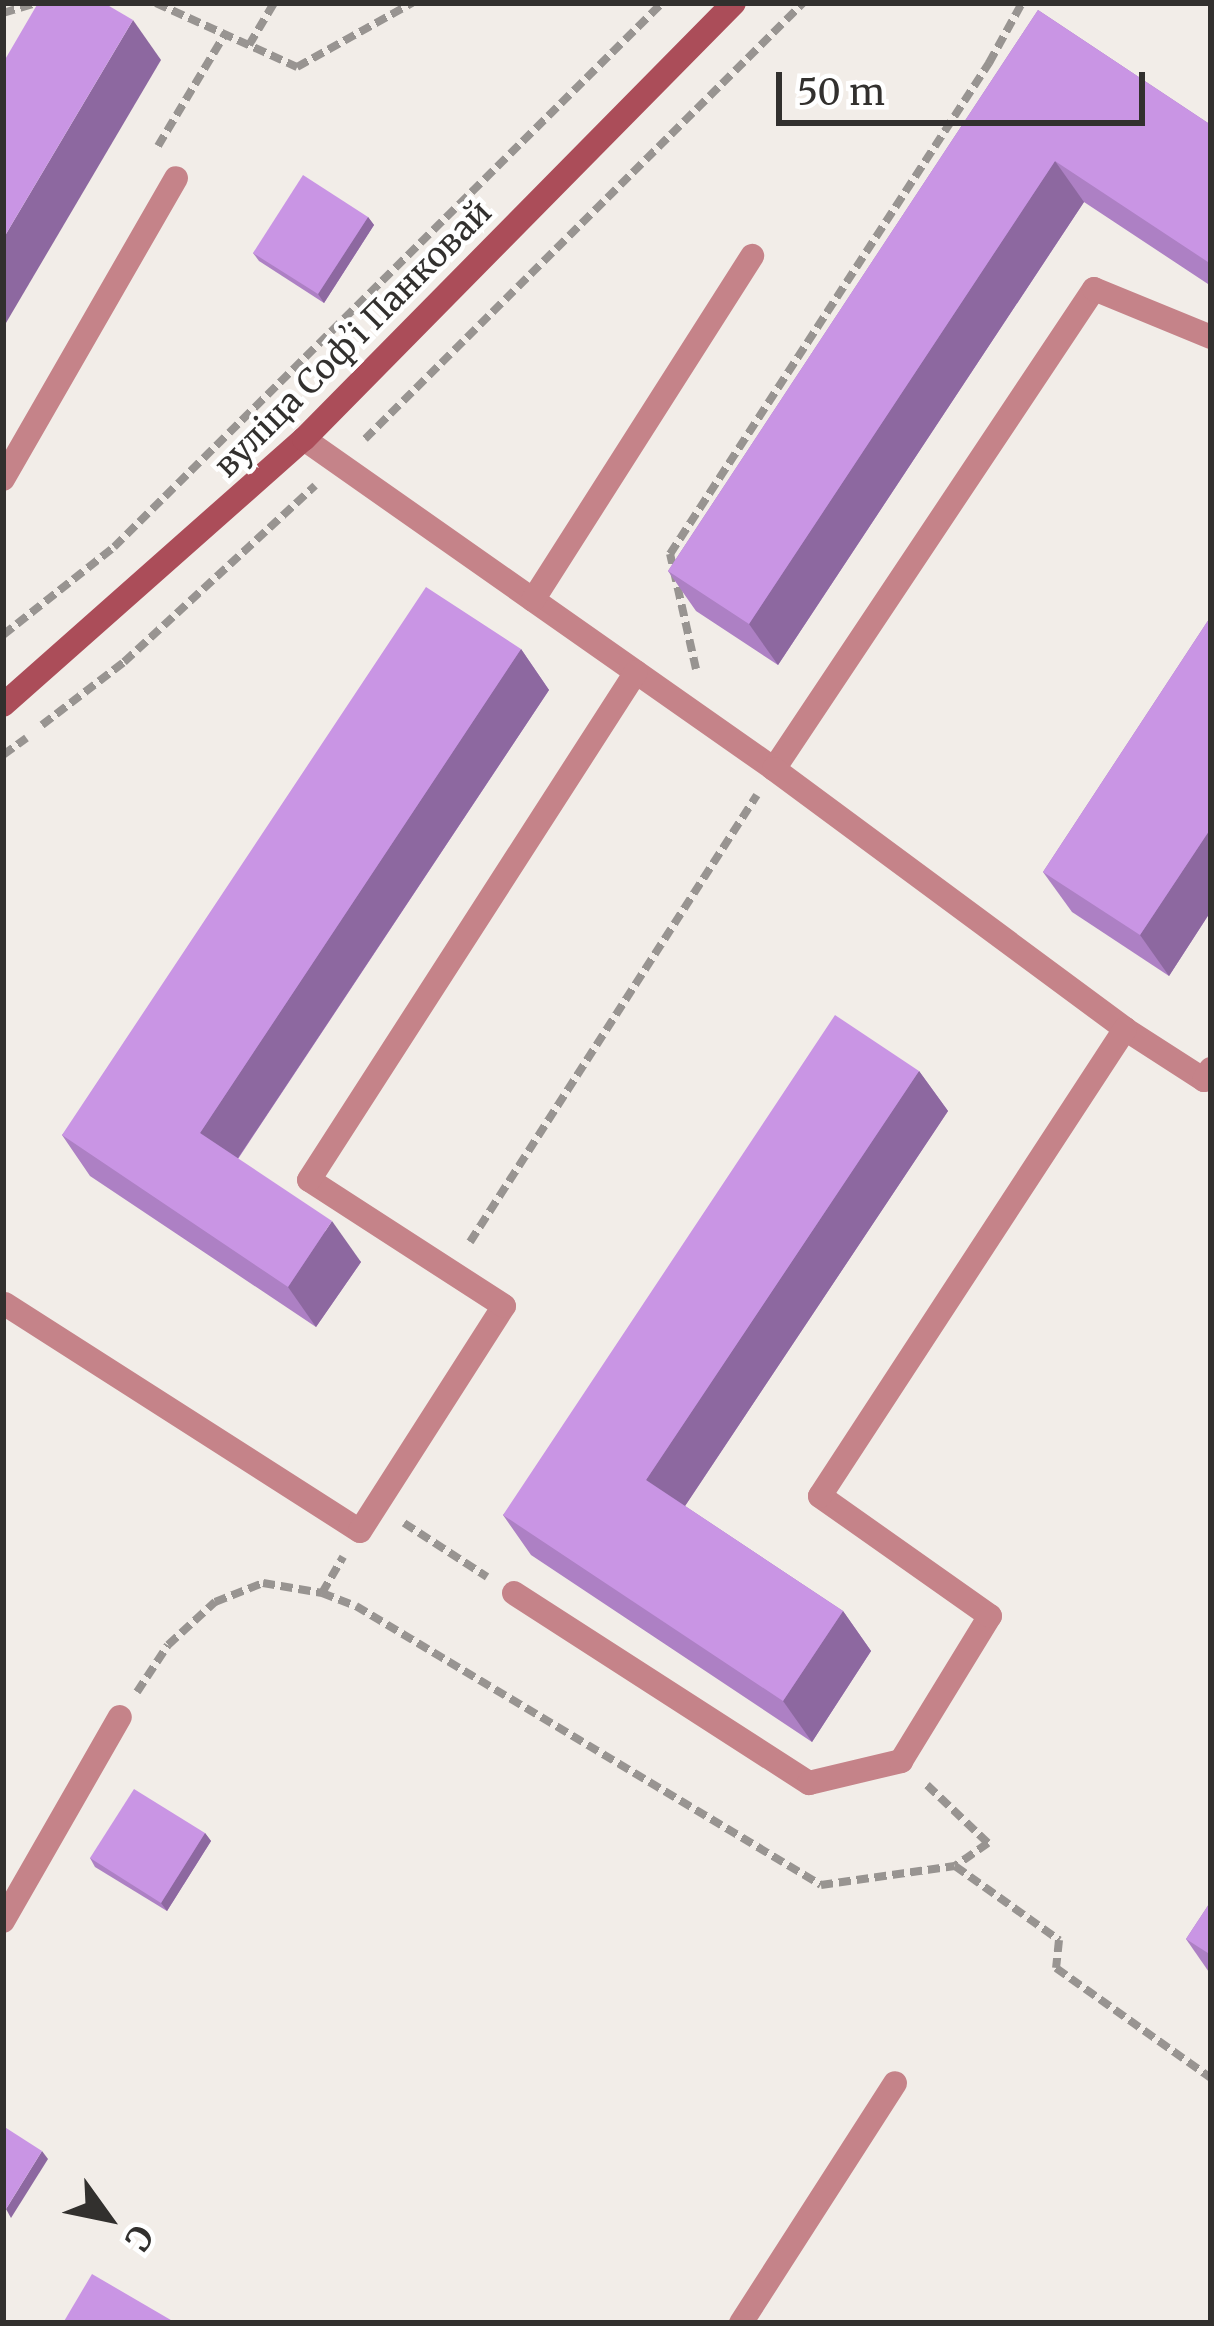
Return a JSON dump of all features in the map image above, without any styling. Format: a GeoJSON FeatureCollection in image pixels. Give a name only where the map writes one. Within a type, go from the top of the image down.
{"type":"FeatureCollection","features":[{"type":"Feature","properties":{"kind":"main road","name":"вуліца Софʼі Панковай"},"geometry":{"type":"LineString","coordinates":[[3,706],[304,439],[734,3]]}},
{"type":"Feature","properties":{"kind":"lane"},"geometry":{"type":"LineString","coordinates":[[3,479],[176,178]]}},
{"type":"Feature","properties":{"kind":"lane"},"geometry":{"type":"LineString","coordinates":[[533,600],[752,256]]}},
{"type":"Feature","properties":{"kind":"lane"},"geometry":{"type":"LineString","coordinates":[[774,769],[1094,289],[1211,337]]}},
{"type":"Feature","properties":{"kind":"lane"},"geometry":{"type":"LineString","coordinates":[[304,439],[774,769],[1125,1029],[1204,1080],[1211,1069]]}},
{"type":"Feature","properties":{"kind":"lane"},"geometry":{"type":"LineString","coordinates":[[5,1304],[360,1531],[504,1306],[309,1180],[636,672]]}},
{"type":"Feature","properties":{"kind":"lane"},"geometry":{"type":"LineString","coordinates":[[514,1594],[808,1783],[901,1761],[990,1616],[820,1496],[1125,1029]]}},
{"type":"Feature","properties":{"kind":"lane"},"geometry":{"type":"LineString","coordinates":[[3,1921],[120,1717]]}},
{"type":"Feature","properties":{"kind":"lane"},"geometry":{"type":"LineString","coordinates":[[740,2323],[895,2083]]}},
{"type":"Feature","properties":{"kind":"path"},"geometry":{"type":"LineString","coordinates":[[3,13],[35,3]]}},
{"type":"Feature","properties":{"kind":"path"},"geometry":{"type":"LineString","coordinates":[[156,3],[297,67],[412,3]]}},
{"type":"Feature","properties":{"kind":"path"},"geometry":{"type":"LineString","coordinates":[[249,45],[274,3]]}},
{"type":"Feature","properties":{"kind":"path"},"geometry":{"type":"LineString","coordinates":[[3,635],[114,547],[662,3]]}},
{"type":"Feature","properties":{"kind":"path"},"geometry":{"type":"LineString","coordinates":[[716,683],[696,670],[670,554],[989,63],[1022,3]]}},
{"type":"Feature","properties":{"kind":"path"},"geometry":{"type":"LineString","coordinates":[[452,1271],[774,769]]}},
{"type":"Feature","properties":{"kind":"path"},"geometry":{"type":"LineString","coordinates":[[376,1506],[514,1594]]}},
{"type":"Feature","properties":{"kind":"path"},"geometry":{"type":"LineString","coordinates":[[322,1593],[360,1531]]}},
{"type":"Feature","properties":{"kind":"path"},"geometry":{"type":"LineString","coordinates":[[120,1717],[169,1646],[214,1602],[263,1583],[322,1593],[356,1606],[821,1886],[955,1866],[988,1843],[901,1761]]}},
{"type":"Feature","properties":{"kind":"path"},"geometry":{"type":"LineString","coordinates":[[955,1866],[1059,1940],[1056,1968],[1211,2078]]}},
{"type":"Feature","properties":{"kind":"building"},"geometry":{"type":"Polygon","coordinates":[[[38,3],[104,3],[133,20],[3,239],[3,63],[38,3]]]}},
{"type":"Feature","properties":{"kind":"building"},"geometry":{"type":"Polygon","coordinates":[[[1038,10],[1211,125],[1211,264],[1055,161],[749,624],[668,571],[1038,10]]]}},
{"type":"Feature","properties":{"kind":"building"},"geometry":{"type":"Polygon","coordinates":[[[303,175],[368,217],[318,294],[253,253],[303,175]]]}},
{"type":"Feature","properties":{"kind":"building"},"geometry":{"type":"Polygon","coordinates":[[[426,587],[521,649],[200,1133],[332,1221],[288,1287],[62,1135],[426,587]]]}},
{"type":"Feature","properties":{"kind":"building"},"geometry":{"type":"Polygon","coordinates":[[[1211,616],[1211,828],[1140,935],[1043,872],[1211,616]]]}},
{"type":"Feature","properties":{"kind":"building"},"geometry":{"type":"Polygon","coordinates":[[[835,1015],[919,1071],[646,1480],[843,1611],[783,1701],[503,1515],[835,1015]]]}},
{"type":"Feature","properties":{"kind":"building"},"geometry":{"type":"Polygon","coordinates":[[[134,1789],[205,1833],[161,1903],[90,1858],[134,1789]]]}},
{"type":"Feature","properties":{"kind":"building"},"geometry":{"type":"Polygon","coordinates":[[[1211,1901],[1211,1955],[1186,1939],[1211,1901]]]}},
{"type":"Feature","properties":{"kind":"building"},"geometry":{"type":"Polygon","coordinates":[[[3,2126],[42,2151],[6,2209],[3,2208],[3,2126]]]}},
{"type":"Feature","properties":{"kind":"building"},"geometry":{"type":"Polygon","coordinates":[[[92,2274],[176,2323],[63,2323],[92,2274]]]}}]}
